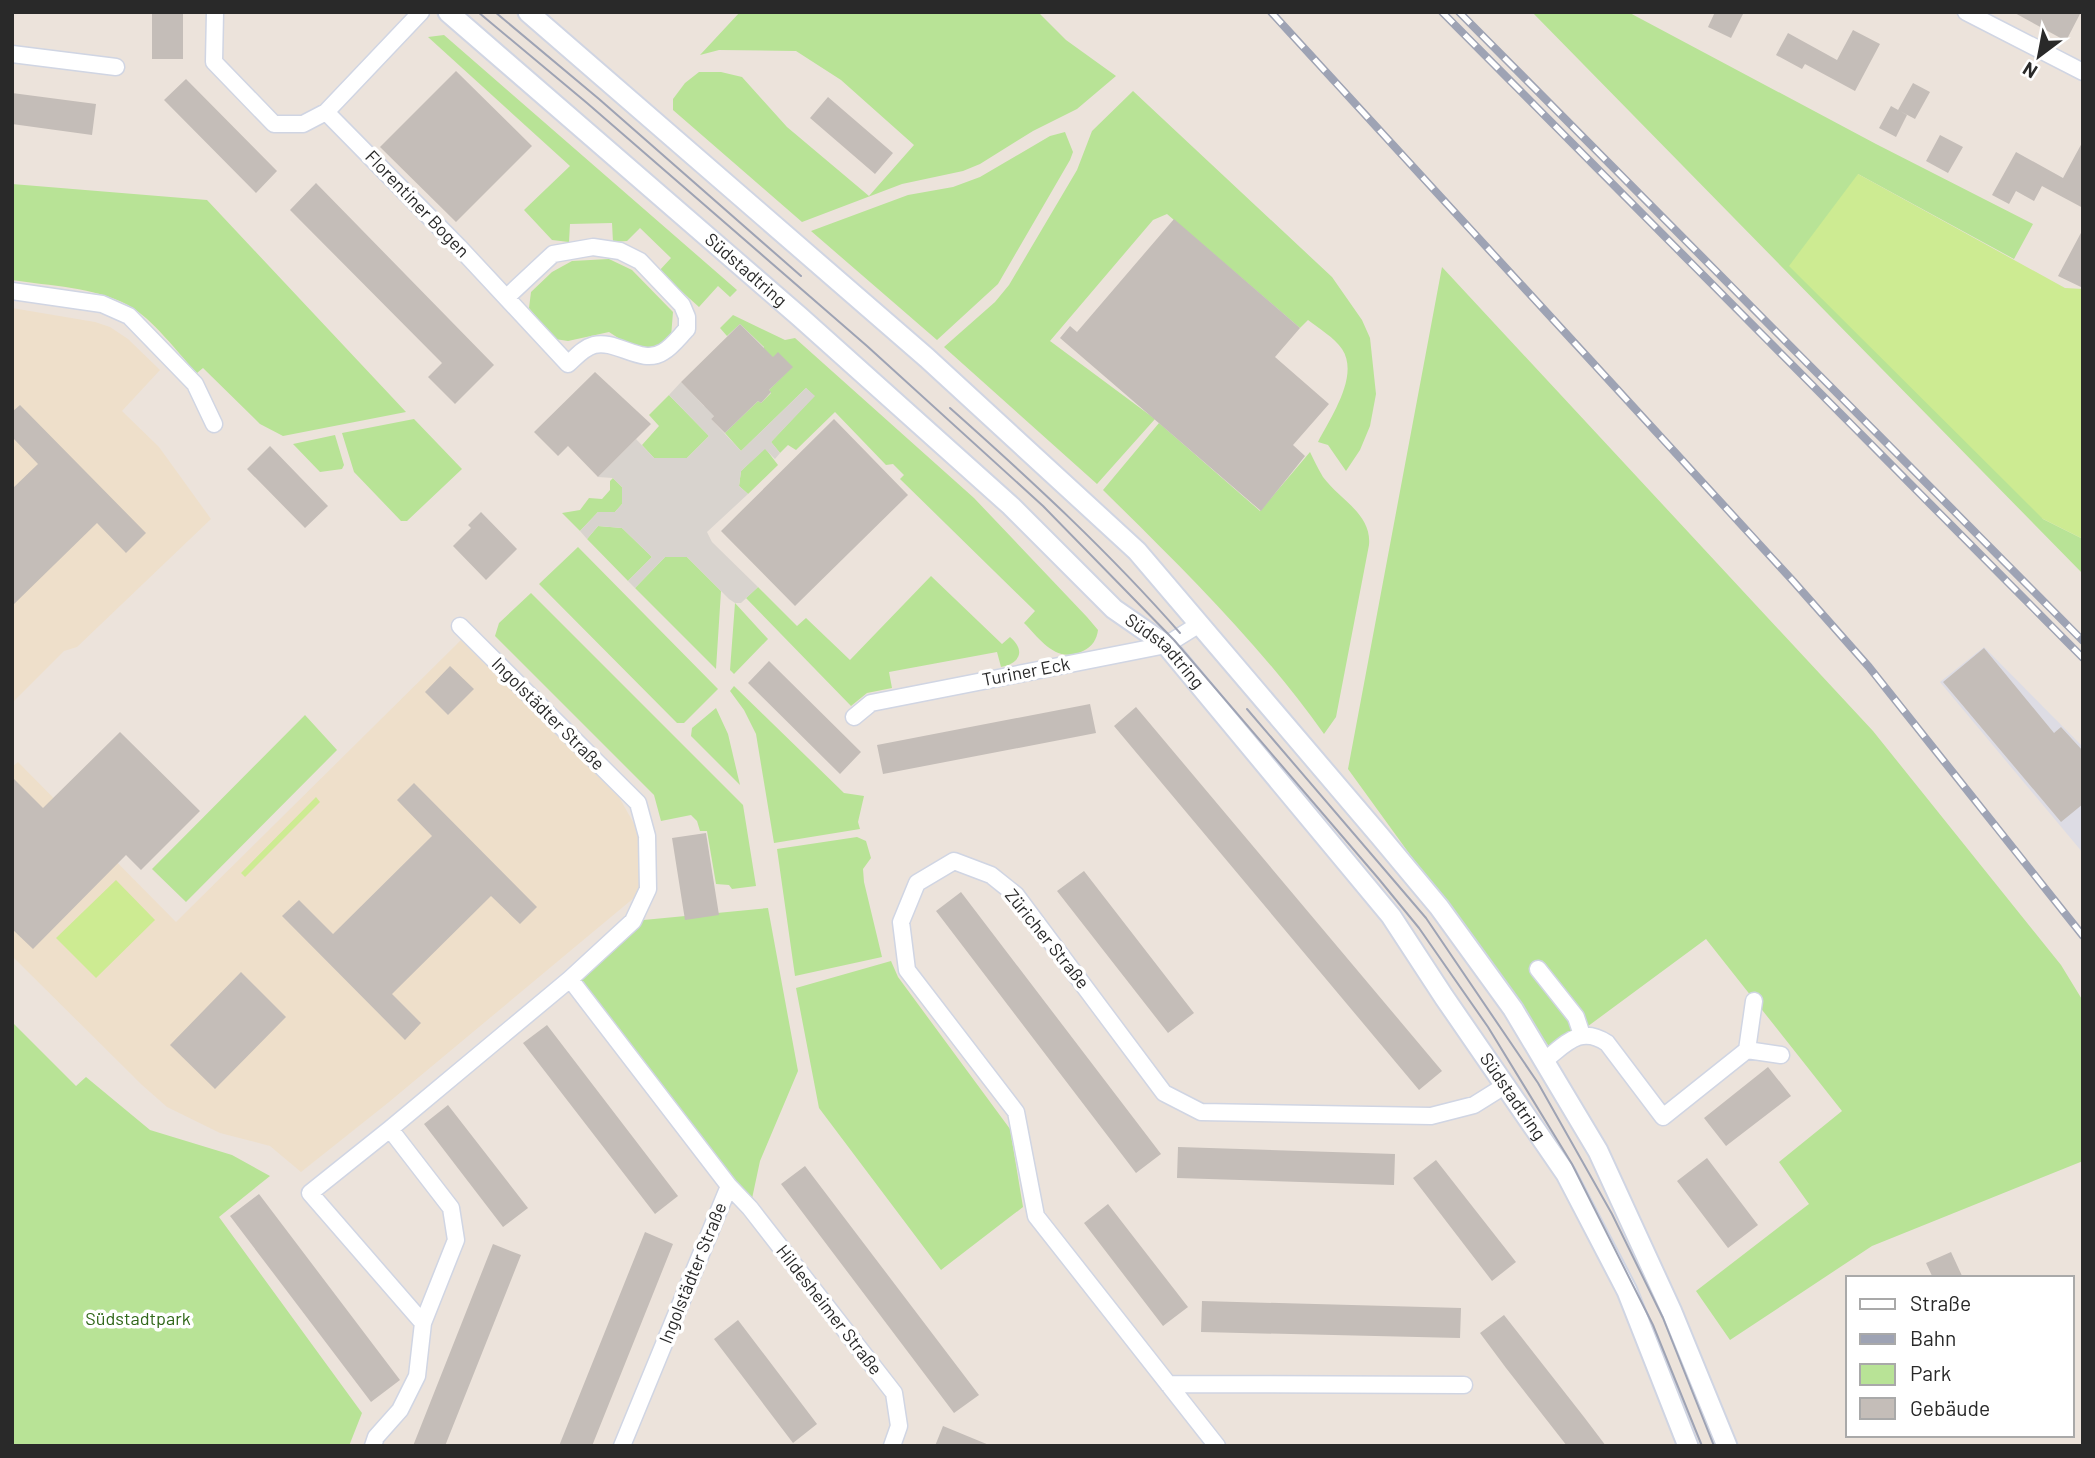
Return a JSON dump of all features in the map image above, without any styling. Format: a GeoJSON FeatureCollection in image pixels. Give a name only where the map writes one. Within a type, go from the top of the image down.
{"type":"FeatureCollection","features":[{"type":"Feature","properties":{"kind":"street"},"geometry":{"type":"LineString","coordinates":[[215,12],[214,62],[274,124],[303,124],[326,112],[421,12]]}},
{"type":"Feature","properties":{"kind":"street","name":"Südstadtring"},"geometry":{"type":"LineString","coordinates":[[448,12],[800,317],[1011,506],[1114,609],[1166,645],[1391,916],[1566,1174],[1627,1291],[1688,1446]]}},
{"type":"Feature","properties":{"kind":"street"},"geometry":{"type":"LineString","coordinates":[[528,12],[927,358],[1137,551],[1439,907],[1513,1009],[1598,1151],[1692,1360],[1727,1446]]}},
{"type":"Feature","properties":{"kind":"street"},"geometry":{"type":"LineString","coordinates":[[1977,15],[2083,72]]}},
{"type":"Feature","properties":{"kind":"street"},"geometry":{"type":"LineString","coordinates":[[12,54],[116,67]]}},
{"type":"Feature","properties":{"kind":"street","name":"Florentiner Bogen"},"geometry":{"type":"LineString","coordinates":[[326,112],[507,297],[568,364],[585,348],[597,344],[613,345],[649,356],[663,353],[687,329],[687,317],[682,305],[640,261],[620,251],[593,247],[553,254],[507,297]]}},
{"type":"Feature","properties":{"kind":"street"},"geometry":{"type":"LineString","coordinates":[[12,291],[102,304],[130,316],[195,384],[214,424]]}},
{"type":"Feature","properties":{"kind":"street","name":"Turiner Eck"},"geometry":{"type":"LineString","coordinates":[[854,717],[871,702],[1166,645],[1198,625]]}},
{"type":"Feature","properties":{"kind":"street","name":"Ingolstädter Straße"},"geometry":{"type":"LineString","coordinates":[[423,1323],[310,1193],[570,979],[633,921],[648,889],[647,836],[638,803],[460,626]]}},
{"type":"Feature","properties":{"kind":"street","name":"Züricher Straße"},"geometry":{"type":"LineString","coordinates":[[1217,1446],[1036,1216],[1016,1112],[907,970],[901,922],[917,883],[954,861],[991,875],[1016,895],[1164,1093],[1201,1112],[1431,1116],[1474,1105],[1506,1085]]}},
{"type":"Feature","properties":{"kind":"street"},"geometry":{"type":"LineString","coordinates":[[1538,969],[1576,1017],[1582,1035]]}},
{"type":"Feature","properties":{"kind":"street","name":"Ingolstädter Straße"},"geometry":{"type":"LineString","coordinates":[[570,979],[729,1186],[622,1446]]}},
{"type":"Feature","properties":{"kind":"street"},"geometry":{"type":"LineString","coordinates":[[1545,1059],[1572,1039],[1582,1035],[1598,1037],[1607,1042],[1663,1117],[1747,1050],[1754,1000]]}},
{"type":"Feature","properties":{"kind":"street"},"geometry":{"type":"LineString","coordinates":[[1747,1050],[1780,1055]]}},
{"type":"Feature","properties":{"kind":"street"},"geometry":{"type":"LineString","coordinates":[[373,1446],[376,1437],[400,1410],[417,1376],[423,1323],[456,1240],[451,1208],[390,1129]]}},
{"type":"Feature","properties":{"kind":"street","name":"Hildesheimer Straße"},"geometry":{"type":"LineString","coordinates":[[729,1186],[750,1208],[894,1393],[899,1426],[892,1446]]}},
{"type":"Feature","properties":{"kind":"street"},"geometry":{"type":"LineString","coordinates":[[1168,1384],[1464,1385]]}},
{"type":"Feature","properties":{"kind":"shaded area"},"geometry":{"type":"Polygon","coordinates":[[[12,308],[110,327],[128,339],[160,370],[122,411],[159,447],[211,519],[77,647],[64,651],[12,703],[12,308]]]}},
{"type":"Feature","properties":{"kind":"shaded area"},"geometry":{"type":"Polygon","coordinates":[[[681,382],[704,406],[719,410],[711,419],[741,451],[806,388],[815,396],[771,442],[780,453],[775,459],[765,449],[741,471],[739,486],[748,494],[707,532],[712,542],[758,587],[741,603],[729,599],[687,557],[665,557],[635,588],[628,581],[652,557],[622,528],[598,526],[587,539],[580,531],[598,512],[615,512],[622,504],[622,487],[613,478],[598,477],[636,439],[654,458],[687,458],[709,436],[669,395],[681,382]]]}},
{"type":"Feature","properties":{"kind":"shaded area"},"geometry":{"type":"Polygon","coordinates":[[[463,638],[619,797],[642,838],[641,892],[301,1172],[270,1146],[220,1133],[167,1107],[12,956],[12,767],[18,762],[176,922],[463,638]]]}},
{"type":"Feature","properties":{"kind":"shaded area"},"geometry":{"type":"Polygon","coordinates":[[[1984,647],[2083,747],[2083,853],[1940,682],[1984,647]]]}},
{"type":"Feature","properties":{"kind":"green space"},"geometry":{"type":"Polygon","coordinates":[[[740,12],[1038,12],[1066,40],[1116,76],[1077,109],[1033,131],[980,164],[963,171],[902,184],[802,222],[673,110],[673,99],[685,83],[699,72],[721,72],[742,77],[787,127],[869,196],[914,145],[841,80],[796,51],[719,50],[700,55],[740,12]]]}},
{"type":"Feature","properties":{"kind":"green space"},"geometry":{"type":"Polygon","coordinates":[[[1532,12],[1628,12],[2033,224],[2014,259],[1858,174],[2043,519],[2083,539],[2083,574],[1532,12]]]}},
{"type":"Feature","properties":{"kind":"green space"},"geometry":{"type":"Polygon","coordinates":[[[444,35],[737,290],[730,297],[718,286],[699,307],[659,271],[671,258],[640,228],[627,241],[613,242],[612,223],[570,224],[569,242],[552,240],[524,210],[570,166],[428,37],[444,35]]]}},
{"type":"Feature","properties":{"kind":"green space"},"geometry":{"type":"Polygon","coordinates":[[[1133,91],[1332,277],[1362,320],[1370,338],[1376,394],[1370,426],[1360,450],[1346,471],[1328,445],[1318,442],[1336,409],[1345,384],[1347,360],[1342,349],[1308,320],[1300,328],[1167,214],[1153,220],[1050,341],[1155,419],[1097,484],[944,347],[995,302],[1009,285],[1077,170],[1092,131],[1133,91]]]}},
{"type":"Feature","properties":{"kind":"green space"},"geometry":{"type":"Polygon","coordinates":[[[1065,132],[1073,152],[1070,160],[998,284],[937,340],[811,231],[908,195],[953,187],[980,177],[1050,136],[1065,132]]]}},
{"type":"Feature","properties":{"kind":"green space"},"geometry":{"type":"Polygon","coordinates":[[[1858,174],[2065,288],[2083,289],[2083,539],[2043,519],[1789,266],[1858,174]]]}},
{"type":"Feature","properties":{"kind":"green space"},"geometry":{"type":"Polygon","coordinates":[[[12,184],[207,200],[406,412],[283,436],[260,424],[203,368],[197,373],[156,327],[128,305],[101,294],[12,280],[12,184]]]}},
{"type":"Feature","properties":{"kind":"green space"},"geometry":{"type":"Polygon","coordinates":[[[609,259],[632,270],[673,312],[671,337],[655,350],[632,347],[609,332],[568,341],[555,339],[529,308],[531,292],[552,272],[572,261],[609,259]]]}},
{"type":"Feature","properties":{"kind":"green space"},"geometry":{"type":"Polygon","coordinates":[[[1442,267],[1873,731],[2061,965],[2083,1001],[2083,1161],[1872,1246],[1730,1340],[1696,1291],[1809,1204],[1779,1162],[1842,1111],[1706,939],[1553,1052],[1348,769],[1442,267]]]}},
{"type":"Feature","properties":{"kind":"green space"},"geometry":{"type":"Polygon","coordinates":[[[733,315],[785,340],[795,338],[974,498],[1098,630],[1091,645],[1083,651],[1065,654],[1043,643],[1024,623],[1035,611],[900,479],[904,475],[893,464],[886,465],[835,412],[796,450],[788,445],[780,453],[771,442],[814,396],[806,388],[741,451],[725,433],[758,401],[761,403],[771,393],[769,390],[792,367],[747,383],[764,347],[740,324],[727,336],[720,328],[733,315]]]}},
{"type":"Feature","properties":{"kind":"green space"},"geometry":{"type":"Polygon","coordinates":[[[669,395],[709,436],[687,458],[654,458],[642,445],[659,426],[649,415],[669,395]]]}},
{"type":"Feature","properties":{"kind":"green space"},"geometry":{"type":"Polygon","coordinates":[[[414,419],[462,469],[407,521],[401,521],[354,472],[342,433],[414,419]]]}},
{"type":"Feature","properties":{"kind":"green space"},"geometry":{"type":"Polygon","coordinates":[[[1159,423],[1260,511],[1310,452],[1323,477],[1365,524],[1369,545],[1336,717],[1324,734],[1247,638],[1103,490],[1159,423]]]}},
{"type":"Feature","properties":{"kind":"green space"},"geometry":{"type":"Polygon","coordinates":[[[335,435],[344,465],[342,469],[320,472],[293,444],[335,435]]]}},
{"type":"Feature","properties":{"kind":"green space"},"geometry":{"type":"Polygon","coordinates":[[[765,448],[778,465],[748,494],[739,486],[741,471],[765,448]]]}},
{"type":"Feature","properties":{"kind":"green space"},"geometry":{"type":"Polygon","coordinates":[[[613,478],[622,487],[622,504],[615,512],[598,512],[580,531],[562,513],[580,510],[589,498],[602,499],[610,490],[610,481],[613,478]]]}},
{"type":"Feature","properties":{"kind":"green space"},"geometry":{"type":"Polygon","coordinates":[[[598,526],[622,528],[652,557],[628,581],[587,539],[598,526]]]}},
{"type":"Feature","properties":{"kind":"green space"},"geometry":{"type":"Polygon","coordinates":[[[578,547],[718,689],[684,723],[677,723],[539,584],[578,547]]]}},
{"type":"Feature","properties":{"kind":"green space"},"geometry":{"type":"Polygon","coordinates":[[[665,557],[687,557],[721,591],[716,669],[635,588],[665,557]]]}},
{"type":"Feature","properties":{"kind":"green space"},"geometry":{"type":"Polygon","coordinates":[[[931,576],[1002,644],[1010,637],[1018,647],[1019,656],[1013,663],[1001,667],[997,652],[889,672],[892,688],[867,693],[851,706],[746,598],[758,587],[797,626],[806,618],[850,660],[931,576]]]}},
{"type":"Feature","properties":{"kind":"green space"},"geometry":{"type":"Polygon","coordinates":[[[531,593],[743,805],[756,886],[732,889],[729,885],[716,884],[707,831],[700,831],[697,821],[691,815],[661,821],[654,795],[495,636],[499,623],[531,593]]]}},
{"type":"Feature","properties":{"kind":"green space"},"geometry":{"type":"Polygon","coordinates":[[[735,603],[768,639],[734,674],[730,670],[735,603]]]}},
{"type":"Feature","properties":{"kind":"green space"},"geometry":{"type":"Polygon","coordinates":[[[734,686],[844,793],[864,796],[858,822],[860,829],[774,843],[756,734],[744,710],[730,691],[734,686]]]}},
{"type":"Feature","properties":{"kind":"green space"},"geometry":{"type":"Polygon","coordinates":[[[716,708],[728,734],[740,785],[691,736],[692,728],[716,708]]]}},
{"type":"Feature","properties":{"kind":"green space"},"geometry":{"type":"Polygon","coordinates":[[[305,715],[337,750],[186,902],[152,869],[305,715]]]}},
{"type":"Feature","properties":{"kind":"green space"},"geometry":{"type":"Polygon","coordinates":[[[316,797],[320,802],[245,877],[241,873],[316,797]]]}},
{"type":"Feature","properties":{"kind":"green space"},"geometry":{"type":"Polygon","coordinates":[[[857,837],[866,841],[871,858],[863,869],[864,882],[882,957],[795,976],[777,849],[857,837]]]}},
{"type":"Feature","properties":{"kind":"green space"},"geometry":{"type":"Polygon","coordinates":[[[116,880],[155,920],[96,978],[56,938],[116,880]]]}},
{"type":"Feature","properties":{"kind":"green space"},"geometry":{"type":"Polygon","coordinates":[[[768,908],[798,1071],[760,1161],[750,1208],[570,979],[633,921],[768,908]]]}},
{"type":"Feature","properties":{"kind":"green space"},"geometry":{"type":"Polygon","coordinates":[[[891,961],[898,977],[1010,1129],[1023,1207],[941,1270],[819,1108],[796,988],[891,961]]]}},
{"type":"Feature","properties":{"kind":"green space","name":"Südstadtpark"},"geometry":{"type":"Polygon","coordinates":[[[12,1022],[76,1086],[86,1077],[150,1130],[232,1155],[270,1176],[219,1217],[362,1413],[349,1446],[12,1446],[12,1022]]]}},
{"type":"Feature","properties":{"kind":"building"},"geometry":{"type":"Polygon","coordinates":[[[152,12],[183,12],[183,59],[152,59],[152,12]]]}},
{"type":"Feature","properties":{"kind":"building"},"geometry":{"type":"Polygon","coordinates":[[[1715,12],[1744,12],[1731,38],[1708,27],[1715,12]]]}},
{"type":"Feature","properties":{"kind":"building"},"geometry":{"type":"Polygon","coordinates":[[[2013,12],[2081,12],[2066,41],[2013,12]]]}},
{"type":"Feature","properties":{"kind":"building"},"geometry":{"type":"Polygon","coordinates":[[[1853,30],[1880,44],[1855,91],[1805,64],[1802,69],[1776,55],[1788,33],[1837,60],[1853,30]]]}},
{"type":"Feature","properties":{"kind":"building"},"geometry":{"type":"Polygon","coordinates":[[[456,71],[532,146],[456,222],[380,147],[456,71]]]}},
{"type":"Feature","properties":{"kind":"building"},"geometry":{"type":"Polygon","coordinates":[[[186,79],[277,171],[256,193],[164,100],[186,79]]]}},
{"type":"Feature","properties":{"kind":"building"},"geometry":{"type":"Polygon","coordinates":[[[1913,83],[1930,92],[1915,119],[1898,110],[1913,83]]]}},
{"type":"Feature","properties":{"kind":"building"},"geometry":{"type":"Polygon","coordinates":[[[12,93],[96,104],[92,135],[12,124],[12,93]]]}},
{"type":"Feature","properties":{"kind":"building"},"geometry":{"type":"Polygon","coordinates":[[[828,97],[893,153],[875,174],[810,118],[828,97]]]}},
{"type":"Feature","properties":{"kind":"building"},"geometry":{"type":"Polygon","coordinates":[[[1891,106],[1907,115],[1896,137],[1879,128],[1891,106]]]}},
{"type":"Feature","properties":{"kind":"building"},"geometry":{"type":"Polygon","coordinates":[[[1940,135],[1963,147],[1948,173],[1926,161],[1940,135]]]}},
{"type":"Feature","properties":{"kind":"building"},"geometry":{"type":"Polygon","coordinates":[[[2083,141],[2083,208],[2042,186],[2034,201],[2016,191],[2009,204],[1992,195],[2016,152],[2063,178],[2083,141]]]}},
{"type":"Feature","properties":{"kind":"building"},"geometry":{"type":"Polygon","coordinates":[[[316,183],[494,365],[455,404],[428,377],[442,363],[290,210],[316,183]]]}},
{"type":"Feature","properties":{"kind":"building"},"geometry":{"type":"Polygon","coordinates":[[[1174,219],[1300,328],[1275,357],[1329,404],[1293,445],[1305,456],[1261,511],[1060,338],[1070,326],[1077,332],[1174,219]]]}},
{"type":"Feature","properties":{"kind":"building"},"geometry":{"type":"Polygon","coordinates":[[[2083,229],[2083,288],[2058,276],[2083,229]]]}},
{"type":"Feature","properties":{"kind":"building"},"geometry":{"type":"Polygon","coordinates":[[[740,324],[773,357],[778,352],[793,367],[769,390],[771,392],[761,403],[758,401],[725,433],[711,419],[714,416],[681,382],[740,324]]]}},
{"type":"Feature","properties":{"kind":"building"},"geometry":{"type":"Polygon","coordinates":[[[595,372],[651,424],[598,477],[568,446],[558,456],[534,432],[595,372]]]}},
{"type":"Feature","properties":{"kind":"building"},"geometry":{"type":"Polygon","coordinates":[[[20,405],[146,533],[126,553],[97,523],[12,606],[12,489],[38,464],[12,437],[12,412],[20,405]]]}},
{"type":"Feature","properties":{"kind":"building"},"geometry":{"type":"Polygon","coordinates":[[[834,419],[908,495],[795,606],[721,531],[834,419]]]}},
{"type":"Feature","properties":{"kind":"building"},"geometry":{"type":"Polygon","coordinates":[[[270,446],[328,506],[305,528],[247,469],[270,446]]]}},
{"type":"Feature","properties":{"kind":"building"},"geometry":{"type":"Polygon","coordinates":[[[481,512],[517,549],[486,580],[453,546],[471,528],[468,525],[481,512]]]}},
{"type":"Feature","properties":{"kind":"building"},"geometry":{"type":"Polygon","coordinates":[[[1984,648],[2054,733],[2061,727],[2083,751],[2083,804],[2061,822],[1943,682],[1984,648]]]}},
{"type":"Feature","properties":{"kind":"building"},"geometry":{"type":"Polygon","coordinates":[[[769,661],[861,752],[840,774],[748,683],[769,661]]]}},
{"type":"Feature","properties":{"kind":"building"},"geometry":{"type":"Polygon","coordinates":[[[450,666],[474,689],[448,715],[425,692],[450,666]]]}},
{"type":"Feature","properties":{"kind":"building"},"geometry":{"type":"Polygon","coordinates":[[[1090,704],[1096,733],[883,774],[877,745],[1090,704]]]}},
{"type":"Feature","properties":{"kind":"building"},"geometry":{"type":"Polygon","coordinates":[[[1136,707],[1442,1071],[1419,1090],[1114,726],[1136,707]]]}},
{"type":"Feature","properties":{"kind":"building"},"geometry":{"type":"Polygon","coordinates":[[[120,732],[200,811],[141,870],[126,855],[33,949],[12,929],[12,777],[43,808],[120,732]]]}},
{"type":"Feature","properties":{"kind":"building"},"geometry":{"type":"Polygon","coordinates":[[[414,783],[537,907],[520,924],[491,896],[392,994],[421,1023],[405,1040],[282,916],[299,900],[333,934],[432,836],[397,800],[414,783]]]}},
{"type":"Feature","properties":{"kind":"building"},"geometry":{"type":"Polygon","coordinates":[[[706,833],[719,915],[685,920],[672,838],[706,833]]]}},
{"type":"Feature","properties":{"kind":"building"},"geometry":{"type":"Polygon","coordinates":[[[1084,871],[1194,1013],[1168,1033],[1057,891],[1084,871]]]}},
{"type":"Feature","properties":{"kind":"building"},"geometry":{"type":"Polygon","coordinates":[[[961,892],[1161,1154],[1136,1173],[936,911],[961,892]]]}},
{"type":"Feature","properties":{"kind":"building"},"geometry":{"type":"Polygon","coordinates":[[[241,972],[286,1017],[215,1089],[170,1045],[241,972]]]}},
{"type":"Feature","properties":{"kind":"building"},"geometry":{"type":"Polygon","coordinates":[[[547,1025],[678,1196],[655,1214],[523,1043],[547,1025]]]}},
{"type":"Feature","properties":{"kind":"building"},"geometry":{"type":"Polygon","coordinates":[[[1768,1067],[1791,1096],[1726,1146],[1704,1118],[1768,1067]]]}},
{"type":"Feature","properties":{"kind":"building"},"geometry":{"type":"Polygon","coordinates":[[[448,1105],[528,1208],[503,1227],[424,1124],[448,1105]]]}},
{"type":"Feature","properties":{"kind":"building"},"geometry":{"type":"Polygon","coordinates":[[[1178,1147],[1395,1154],[1394,1185],[1177,1178],[1178,1147]]]}},
{"type":"Feature","properties":{"kind":"building"},"geometry":{"type":"Polygon","coordinates":[[[1707,1158],[1758,1225],[1728,1248],[1677,1181],[1707,1158]]]}},
{"type":"Feature","properties":{"kind":"building"},"geometry":{"type":"Polygon","coordinates":[[[1436,1160],[1516,1262],[1492,1281],[1413,1178],[1436,1160]]]}},
{"type":"Feature","properties":{"kind":"building"},"geometry":{"type":"Polygon","coordinates":[[[805,1166],[979,1395],[954,1413],[781,1184],[805,1166]]]}},
{"type":"Feature","properties":{"kind":"building"},"geometry":{"type":"Polygon","coordinates":[[[259,1194],[400,1380],[371,1402],[230,1216],[259,1194]]]}},
{"type":"Feature","properties":{"kind":"building"},"geometry":{"type":"Polygon","coordinates":[[[1108,1204],[1188,1307],[1163,1326],[1084,1223],[1108,1204]]]}},
{"type":"Feature","properties":{"kind":"building"},"geometry":{"type":"Polygon","coordinates":[[[645,1232],[673,1244],[592,1446],[559,1446],[645,1232]]]}},
{"type":"Feature","properties":{"kind":"building"},"geometry":{"type":"Polygon","coordinates":[[[493,1244],[521,1255],[445,1446],[413,1446],[493,1244]]]}},
{"type":"Feature","properties":{"kind":"building"},"geometry":{"type":"Polygon","coordinates":[[[1951,1252],[1962,1276],[1932,1276],[1926,1263],[1951,1252]]]}},
{"type":"Feature","properties":{"kind":"building"},"geometry":{"type":"Polygon","coordinates":[[[1202,1301],[1461,1308],[1460,1338],[1201,1332],[1202,1301]]]}},
{"type":"Feature","properties":{"kind":"building"},"geometry":{"type":"Polygon","coordinates":[[[1504,1315],[1606,1446],[1567,1446],[1506,1368],[1480,1333],[1504,1315]]]}},
{"type":"Feature","properties":{"kind":"building"},"geometry":{"type":"Polygon","coordinates":[[[738,1320],[817,1424],[793,1443],[714,1339],[738,1320]]]}},
{"type":"Feature","properties":{"kind":"building"},"geometry":{"type":"Polygon","coordinates":[[[943,1426],[989,1445],[989,1446],[935,1446],[943,1426]]]}},
{"type":"Feature","properties":{"kind":"tram line"},"geometry":{"type":"LineString","coordinates":[[478,12],[867,346],[1043,506],[1174,640],[1378,878],[1419,928],[1488,1027],[1572,1164],[1653,1325],[1702,1446]]}},
{"type":"Feature","properties":{"kind":"tram line"},"geometry":{"type":"LineString","coordinates":[[495,12],[801,276]]}},
{"type":"Feature","properties":{"kind":"tram line"},"geometry":{"type":"LineString","coordinates":[[950,408],[1069,517],[1180,633]]}},
{"type":"Feature","properties":{"kind":"tram line"},"geometry":{"type":"LineString","coordinates":[[1247,709],[1426,918],[1538,1083],[1612,1214],[1663,1318],[1714,1446]]}},
{"type":"Feature","properties":{"kind":"railway"},"geometry":{"type":"LineString","coordinates":[[1271,12],[1869,667],[2083,936]]}},
{"type":"Feature","properties":{"kind":"railway"},"geometry":{"type":"LineString","coordinates":[[1442,12],[2083,658]]}},
{"type":"Feature","properties":{"kind":"railway"},"geometry":{"type":"LineString","coordinates":[[1459,12],[2083,641]]}}]}
